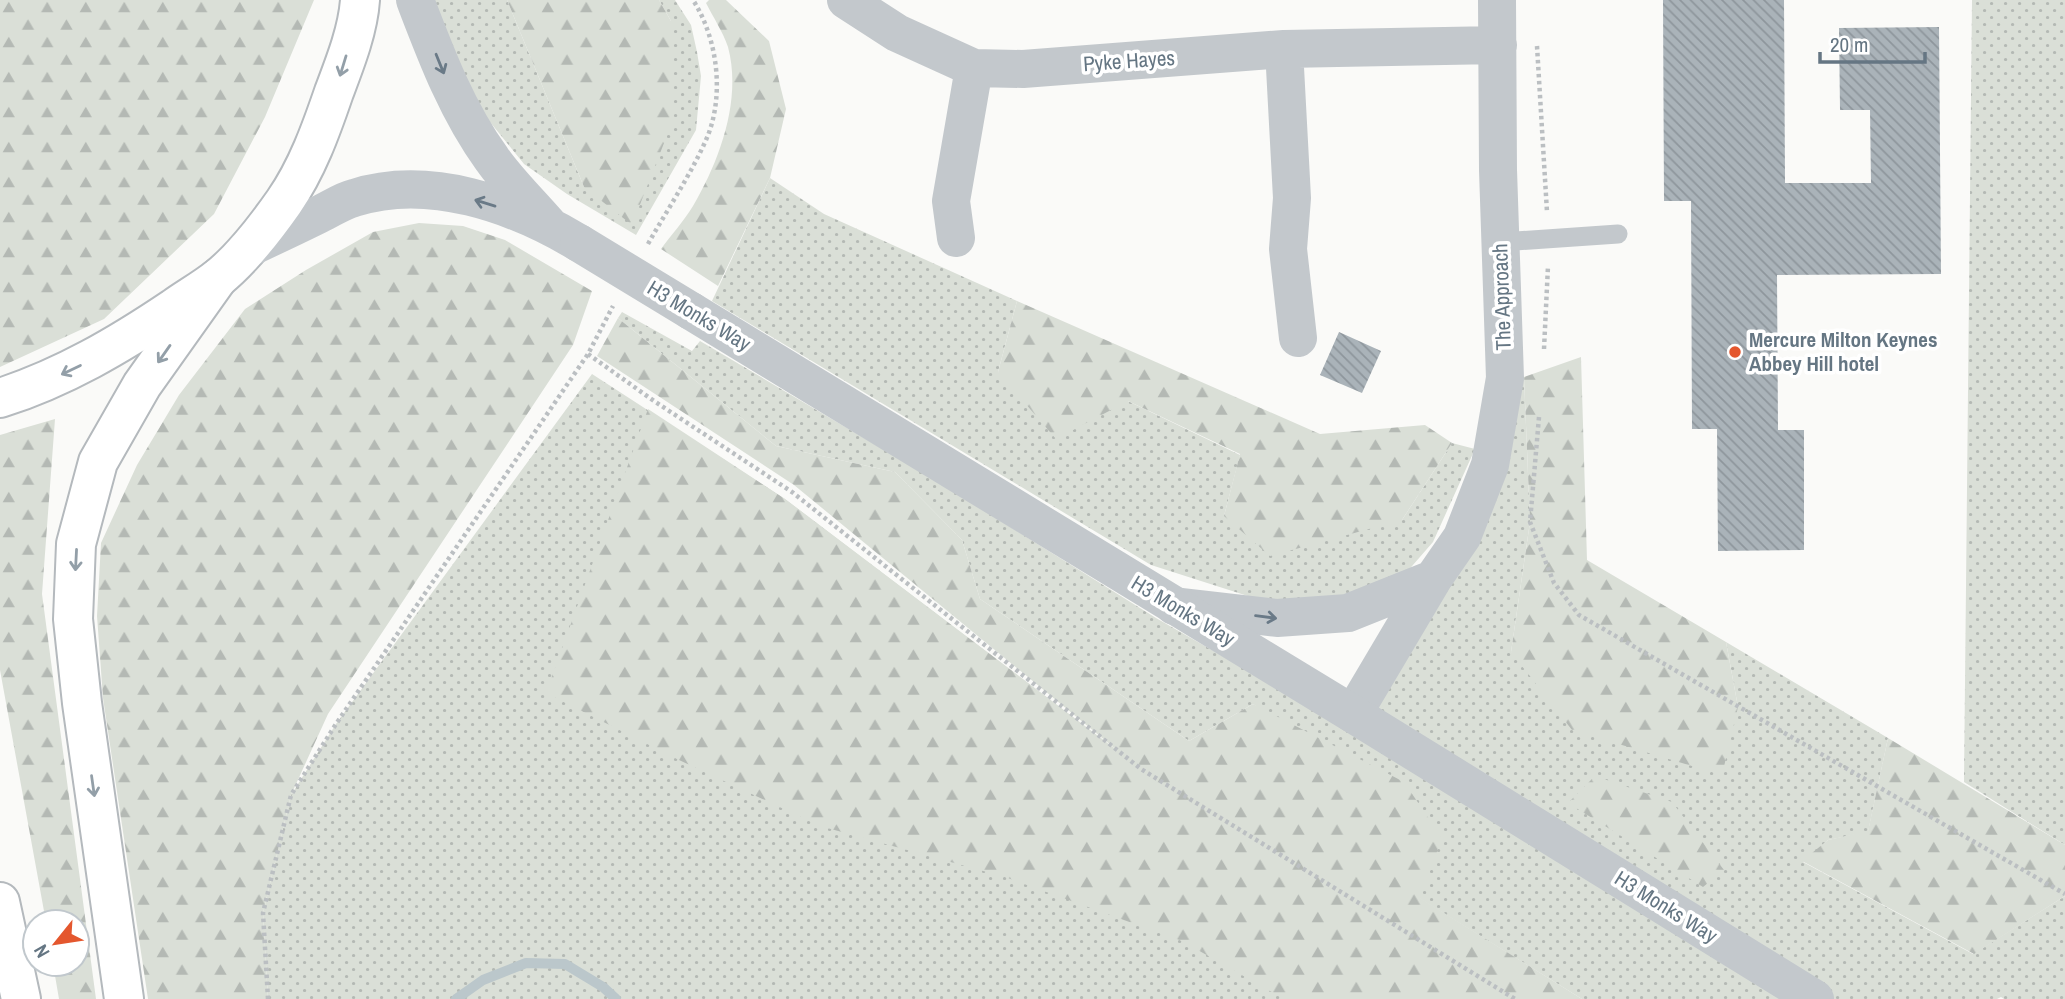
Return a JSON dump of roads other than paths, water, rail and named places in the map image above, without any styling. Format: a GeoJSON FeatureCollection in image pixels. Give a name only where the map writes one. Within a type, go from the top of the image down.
{"type":"FeatureCollection","features":[{"type":"Feature","properties":{"kind":"main road"},"geometry":{"type":"LineString","coordinates":[[124,999],[80,691],[73,619],[76,544],[98,463],[142,384],[218,278],[247,249],[285,201],[316,143],[340,77],[360,0]]}},
{"type":"Feature","properties":{"kind":"main road"},"geometry":{"type":"LineString","coordinates":[[0,398],[36,386],[94,358],[151,324],[218,278]]}},
{"type":"Feature","properties":{"kind":"main road"},"geometry":{"type":"LineString","coordinates":[[0,902],[21,999]]}},
{"type":"Feature","properties":{"kind":"street","name":"H3 Monks Way"},"geometry":{"type":"LineString","coordinates":[[415,0],[461,110],[492,160],[564,234]]}},
{"type":"Feature","properties":{"kind":"street","name":"Pyke Hayes"},"geometry":{"type":"LineString","coordinates":[[846,0],[897,33],[974,68],[1023,69],[1284,49],[1497,45]]}},
{"type":"Feature","properties":{"kind":"street","name":"The Approach"},"geometry":{"type":"LineString","coordinates":[[1353,714],[1433,579],[1462,537],[1490,465],[1505,378],[1497,0]]}},
{"type":"Feature","properties":{"kind":"street"},"geometry":{"type":"LineString","coordinates":[[1284,49],[1292,198],[1288,249],[1298,338]]}},
{"type":"Feature","properties":{"kind":"street"},"geometry":{"type":"LineString","coordinates":[[956,238],[951,201],[974,68]]}},
{"type":"Feature","properties":{"kind":"street","name":"H3 Monks Way"},"geometry":{"type":"LineString","coordinates":[[247,249],[353,198],[400,188],[442,191],[491,204],[564,234],[1353,714],[1815,999]]}},
{"type":"Feature","properties":{"kind":"street"},"geometry":{"type":"LineString","coordinates":[[1174,606],[1278,618],[1348,613],[1433,579]]}},
{"type":"Feature","properties":{"kind":"lane"},"geometry":{"type":"LineString","coordinates":[[1501,242],[1618,234]]}},
{"type":"Feature","properties":{"kind":"waterway"},"geometry":{"type":"LineString","coordinates":[[456,999],[483,980],[526,963],[565,964],[603,987],[616,999]]}},
{"type":"Feature","properties":{"kind":"place","name":"Mercure Milton Keynes Abbey Hill hotel"},"geometry":{"type":"Point","coordinates":[1735,352]}}]}
